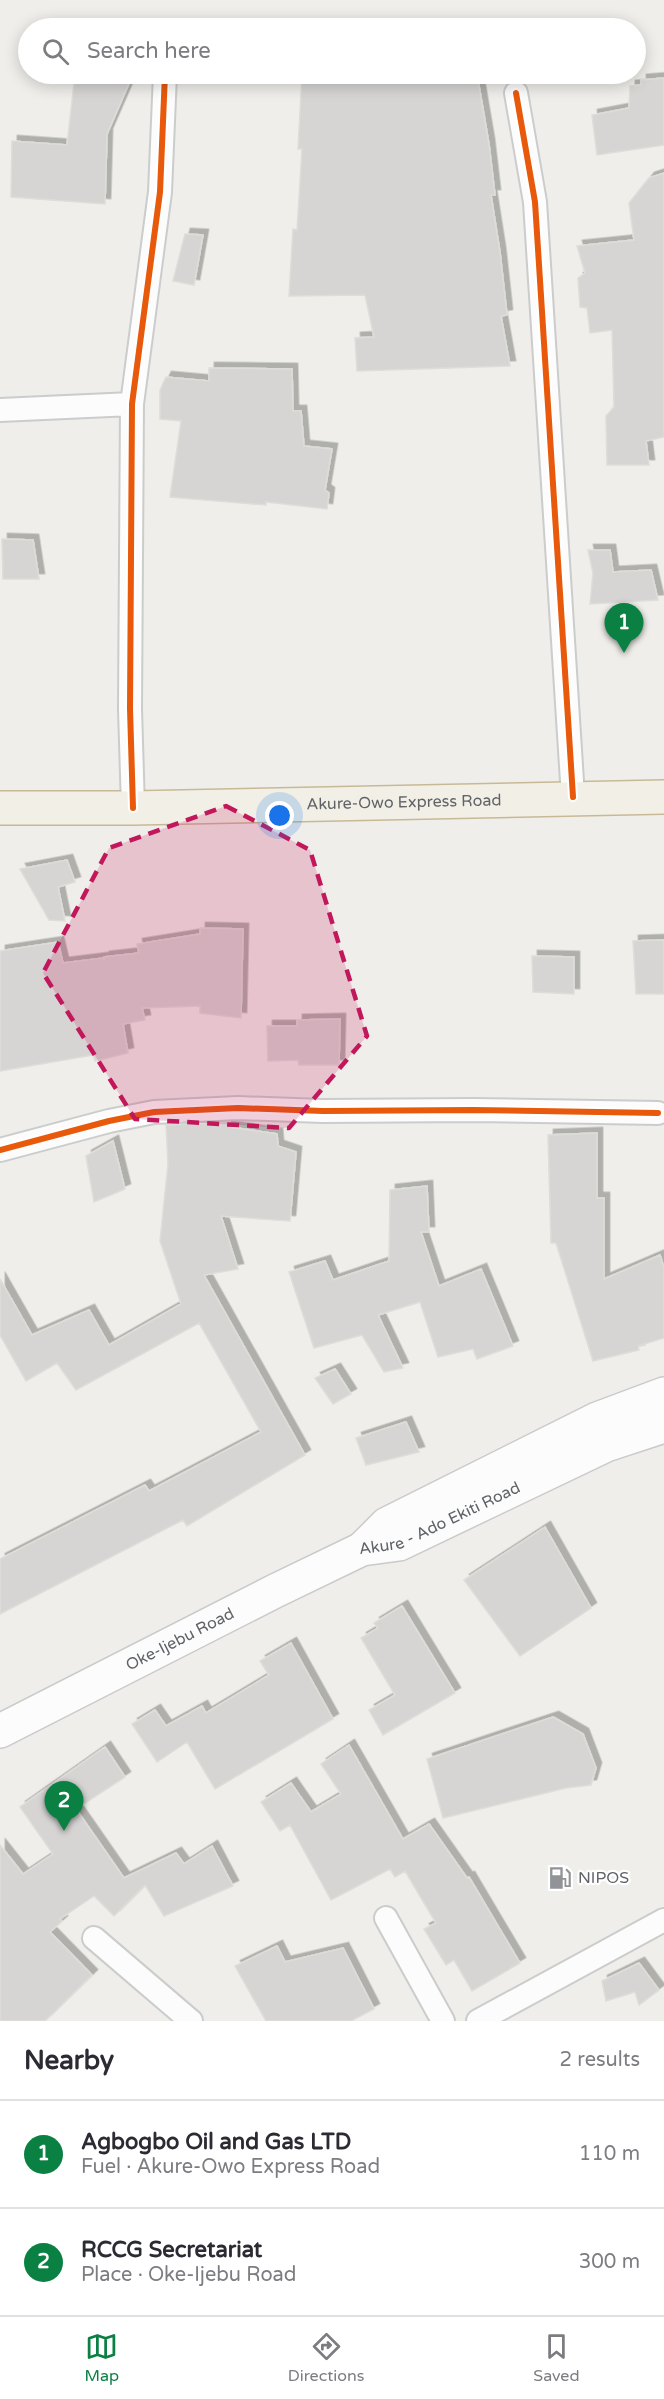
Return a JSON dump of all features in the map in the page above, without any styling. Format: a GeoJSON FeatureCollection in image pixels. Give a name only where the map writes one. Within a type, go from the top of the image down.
{"type":"FeatureCollection","features":[{"type":"Feature","properties":{"kind":"highway","name":"Akure-Owo Express Road"},"geometry":{"type":"LineString","coordinates":[[0,808],[133,808],[664,796]]}},
{"type":"Feature","properties":{"kind":"main road","name":"Akure - Ado Ekiti Road"},"geometry":{"type":"LineString","coordinates":[[362,1549],[387,1524],[597,1419],[664,1394]]}},
{"type":"Feature","properties":{"kind":"main road","name":"Akure - Ado Ekiti Road"},"geometry":{"type":"LineString","coordinates":[[362,1549],[399,1544],[606,1445],[664,1426]]}},
{"type":"Feature","properties":{"kind":"main road","name":"Oke-Ijebu Road"},"geometry":{"type":"LineString","coordinates":[[0,1731],[264,1596],[362,1549]]}},
{"type":"Feature","properties":{"kind":"street"},"geometry":{"type":"LineString","coordinates":[[133,808],[130,709],[132,404],[160,192],[165,84]]}},
{"type":"Feature","properties":{"kind":"street"},"geometry":{"type":"LineString","coordinates":[[516,93],[535,202],[573,797]]}},
{"type":"Feature","properties":{"kind":"street"},"geometry":{"type":"LineString","coordinates":[[0,410],[132,404]]}},
{"type":"Feature","properties":{"kind":"street"},"geometry":{"type":"LineString","coordinates":[[0,1150],[109,1121],[154,1112],[238,1108],[322,1111],[473,1110],[658,1113]]}},
{"type":"Feature","properties":{"kind":"street"},"geometry":{"type":"LineString","coordinates":[[386,1918],[443,2021]]}},
{"type":"Feature","properties":{"kind":"street"},"geometry":{"type":"LineString","coordinates":[[478,2021],[664,1920]]}},
{"type":"Feature","properties":{"kind":"street"},"geometry":{"type":"LineString","coordinates":[[94,1938],[191,2021]]}},
{"type":"Feature","properties":{"kind":"highlighted area"},"geometry":{"type":"Polygon","coordinates":[[[226,806],[310,850],[367,1036],[289,1128],[135,1119],[43,973],[109,848],[226,806]]]}},
{"type":"Feature","properties":{"kind":"building"},"geometry":{"type":"Polygon","coordinates":[[[664,78],[664,145],[597,155],[592,115],[629,108],[630,86],[646,84],[646,80],[664,78]]]}},
{"type":"Feature","properties":{"kind":"building"},"geometry":{"type":"Polygon","coordinates":[[[74,84],[129,84],[107,134],[105,204],[11,197],[12,141],[67,145],[74,84]]]}},
{"type":"Feature","properties":{"kind":"building"},"geometry":{"type":"Polygon","coordinates":[[[301,84],[479,84],[495,195],[491,195],[507,315],[501,316],[510,366],[357,371],[355,338],[374,337],[365,295],[289,296],[293,229],[297,230],[302,149],[298,149],[301,84]]]}},
{"type":"Feature","properties":{"kind":"building"},"geometry":{"type":"Polygon","coordinates":[[[664,173],[664,437],[646,441],[649,465],[607,465],[606,416],[614,407],[612,330],[590,333],[587,308],[580,307],[578,278],[585,273],[577,246],[634,240],[629,203],[649,178],[664,173]]]}},
{"type":"Feature","properties":{"kind":"building"},"geometry":{"type":"Polygon","coordinates":[[[185,234],[203,235],[194,285],[173,281],[185,234]]]}},
{"type":"Feature","properties":{"kind":"building"},"geometry":{"type":"Polygon","coordinates":[[[209,368],[292,369],[293,411],[301,411],[304,446],[332,449],[325,490],[329,493],[327,509],[266,502],[266,505],[170,497],[181,421],[160,419],[160,390],[166,377],[209,381],[209,368]]]}},
{"type":"Feature","properties":{"kind":"building"},"geometry":{"type":"Polygon","coordinates":[[[2,539],[33,540],[39,579],[3,579],[2,539]]]}},
{"type":"Feature","properties":{"kind":"building"},"geometry":{"type":"Polygon","coordinates":[[[588,550],[610,550],[613,572],[651,570],[658,600],[590,604],[593,573],[588,550]]]}},
{"type":"Feature","properties":{"kind":"building"},"geometry":{"type":"Polygon","coordinates":[[[67,860],[75,882],[58,887],[65,921],[49,920],[20,869],[67,860]]]}},
{"type":"Feature","properties":{"kind":"building"},"geometry":{"type":"Polygon","coordinates":[[[200,928],[243,929],[241,1018],[200,1013],[200,1006],[142,1008],[145,1020],[123,1024],[128,1053],[95,1061],[93,1055],[0,1071],[0,951],[58,942],[63,963],[103,958],[104,960],[104,957],[139,953],[137,944],[200,934],[200,928]]]}},
{"type":"Feature","properties":{"kind":"building"},"geometry":{"type":"Polygon","coordinates":[[[664,940],[664,994],[636,994],[633,941],[664,940]]]}},
{"type":"Feature","properties":{"kind":"building"},"geometry":{"type":"Polygon","coordinates":[[[532,956],[574,957],[574,994],[533,992],[532,956]]]}},
{"type":"Feature","properties":{"kind":"building"},"geometry":{"type":"Polygon","coordinates":[[[340,1019],[339,1065],[299,1065],[298,1060],[268,1061],[267,1026],[297,1026],[297,1020],[340,1019]]]}},
{"type":"Feature","properties":{"kind":"building"},"geometry":{"type":"Polygon","coordinates":[[[230,1122],[230,1127],[277,1134],[278,1146],[296,1152],[290,1221],[221,1216],[238,1269],[204,1275],[305,1455],[187,1526],[183,1520],[0,1614],[0,1559],[145,1485],[149,1491],[261,1432],[199,1323],[76,1390],[57,1363],[26,1381],[0,1335],[0,1279],[32,1335],[89,1310],[109,1345],[181,1304],[160,1241],[168,1164],[166,1125],[230,1122]]]}},
{"type":"Feature","properties":{"kind":"building"},"geometry":{"type":"Polygon","coordinates":[[[597,1133],[597,1198],[604,1198],[604,1279],[660,1255],[664,1268],[664,1338],[638,1346],[639,1350],[593,1361],[556,1243],[551,1243],[548,1135],[597,1133]]]}},
{"type":"Feature","properties":{"kind":"building"},"geometry":{"type":"Polygon","coordinates":[[[113,1141],[125,1189],[94,1202],[86,1156],[113,1141]]]}},
{"type":"Feature","properties":{"kind":"building"},"geometry":{"type":"Polygon","coordinates":[[[427,1186],[429,1232],[421,1232],[439,1286],[481,1269],[513,1346],[477,1359],[473,1349],[438,1357],[420,1302],[378,1315],[403,1368],[384,1372],[362,1335],[314,1348],[289,1272],[325,1261],[333,1280],[389,1261],[390,1190],[427,1186]]]}},
{"type":"Feature","properties":{"kind":"building"},"geometry":{"type":"Polygon","coordinates":[[[335,1369],[351,1394],[333,1404],[315,1378],[335,1369]]]}},
{"type":"Feature","properties":{"kind":"building"},"geometry":{"type":"Polygon","coordinates":[[[406,1422],[419,1452],[366,1465],[356,1438],[406,1422]]]}},
{"type":"Feature","properties":{"kind":"building"},"geometry":{"type":"Polygon","coordinates":[[[545,1527],[591,1608],[520,1656],[464,1580],[545,1527]]]}},
{"type":"Feature","properties":{"kind":"building"},"geometry":{"type":"Polygon","coordinates":[[[402,1606],[455,1693],[383,1735],[369,1710],[395,1695],[361,1638],[378,1628],[374,1623],[402,1606]]]}},
{"type":"Feature","properties":{"kind":"building"},"geometry":{"type":"Polygon","coordinates":[[[291,1643],[333,1719],[215,1789],[187,1742],[157,1762],[132,1724],[155,1710],[166,1726],[202,1706],[206,1713],[269,1675],[260,1661],[291,1643]]]}},
{"type":"Feature","properties":{"kind":"building"},"geometry":{"type":"Polygon","coordinates":[[[553,1717],[583,1734],[596,1768],[591,1785],[566,1788],[443,1818],[427,1759],[553,1717]]]}},
{"type":"Feature","properties":{"kind":"building"},"geometry":{"type":"Polygon","coordinates":[[[349,1745],[403,1839],[429,1824],[467,1878],[469,1877],[520,1963],[472,1991],[454,1960],[446,1965],[424,1929],[436,1923],[405,1871],[395,1877],[390,1869],[331,1900],[290,1825],[280,1831],[261,1802],[291,1783],[311,1812],[341,1794],[321,1764],[349,1745]]]}},
{"type":"Feature","properties":{"kind":"building"},"geometry":{"type":"Polygon","coordinates":[[[105,1747],[125,1777],[76,1809],[124,1878],[176,1853],[184,1864],[212,1846],[233,1886],[164,1916],[145,1885],[114,1916],[94,1896],[60,1919],[62,1921],[50,1932],[92,1975],[45,2021],[0,2021],[0,1845],[23,1874],[53,1854],[20,1807],[105,1747]]]}},
{"type":"Feature","properties":{"kind":"building"},"geometry":{"type":"Polygon","coordinates":[[[277,1946],[285,1962],[343,1948],[374,2009],[351,2021],[266,2021],[235,1966],[277,1946]]]}},
{"type":"Feature","properties":{"kind":"building"},"geometry":{"type":"Polygon","coordinates":[[[639,1963],[659,1990],[639,2005],[635,1992],[606,2001],[602,1981],[639,1963]]]}},
{"type":"Feature","properties":{"kind":"cycle path"},"geometry":{"type":"LineString","coordinates":[[133,808],[130,709],[132,404],[160,192],[165,84]]}},
{"type":"Feature","properties":{"kind":"cycle path"},"geometry":{"type":"LineString","coordinates":[[516,93],[535,202],[573,797]]}},
{"type":"Feature","properties":{"kind":"cycle path"},"geometry":{"type":"LineString","coordinates":[[0,1150],[109,1121],[154,1112],[238,1108],[323,1111],[473,1110],[658,1113]]}},
{"type":"Feature","properties":{"kind":"place","name":"Agbogbo Oil and Gas LTD"},"geometry":{"type":"Point","coordinates":[624,653]}},
{"type":"Feature","properties":{"kind":"place","name":"RCCG Secretariat"},"geometry":{"type":"Point","coordinates":[64,1831]}},
{"type":"Feature","properties":{"kind":"place","name":"NIPOS"},"geometry":{"type":"Point","coordinates":[560,1878]}}]}
